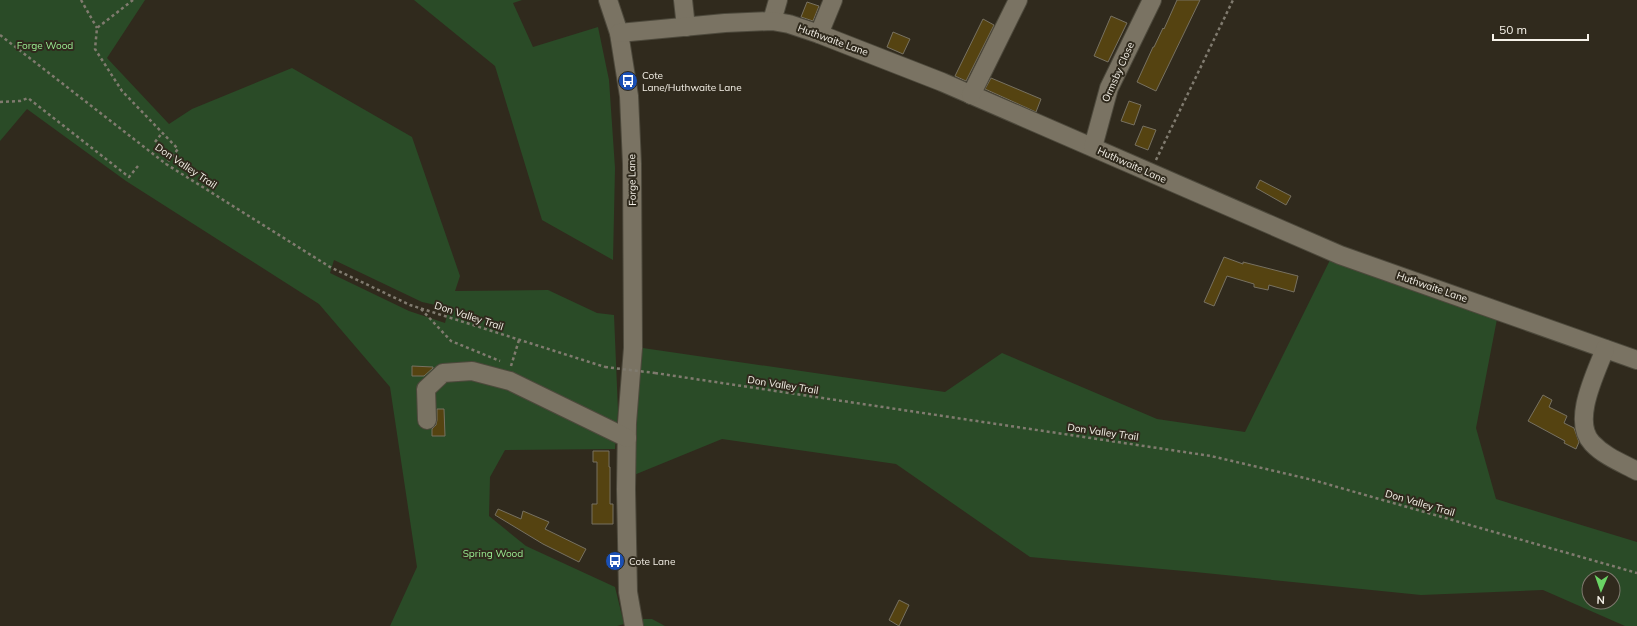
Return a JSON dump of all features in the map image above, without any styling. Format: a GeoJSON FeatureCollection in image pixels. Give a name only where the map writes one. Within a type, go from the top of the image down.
{"type":"FeatureCollection","features":[{"type":"Feature","properties":{"kind":"street","name":"Forge Lane"},"geometry":{"type":"LineString","coordinates":[[608,0],[619,33],[630,96],[633,362],[628,438]]}},
{"type":"Feature","properties":{"kind":"street"},"geometry":{"type":"LineString","coordinates":[[683,0],[686,27]]}},
{"type":"Feature","properties":{"kind":"street"},"geometry":{"type":"LineString","coordinates":[[772,21],[778,0]]}},
{"type":"Feature","properties":{"kind":"street"},"geometry":{"type":"LineString","coordinates":[[819,34],[833,0]]}},
{"type":"Feature","properties":{"kind":"street"},"geometry":{"type":"LineString","coordinates":[[971,95],[1018,0]]}},
{"type":"Feature","properties":{"kind":"street","name":"Ormsby Close"},"geometry":{"type":"LineString","coordinates":[[1093,147],[1109,88],[1152,0]]}},
{"type":"Feature","properties":{"kind":"street","name":"Huthwaite Lane"},"geometry":{"type":"LineString","coordinates":[[619,33],[725,23],[772,21],[789,24],[819,34],[971,95],[1340,255],[1637,360]]}},
{"type":"Feature","properties":{"kind":"street"},"geometry":{"type":"LineString","coordinates":[[1605,349],[1585,406],[1583,417],[1588,439],[1600,450],[1637,471]]}},
{"type":"Feature","properties":{"kind":"street"},"geometry":{"type":"LineString","coordinates":[[427,420],[426,389],[443,373],[472,371],[510,382],[628,438],[626,489],[628,592],[634,626]]}},
{"type":"Feature","properties":{"kind":"path"},"geometry":{"type":"LineString","coordinates":[[82,0],[97,28],[95,49],[122,91],[178,149],[166,164]]}},
{"type":"Feature","properties":{"kind":"path"},"geometry":{"type":"LineString","coordinates":[[97,28],[133,0]]}},
{"type":"Feature","properties":{"kind":"path"},"geometry":{"type":"LineString","coordinates":[[1150,173],[1233,0]]}},
{"type":"Feature","properties":{"kind":"path","name":"Don Valley Trail"},"geometry":{"type":"LineString","coordinates":[[0,35],[166,164],[330,267],[410,305],[605,367],[1211,456],[1313,480],[1637,572]]}},
{"type":"Feature","properties":{"kind":"path"},"geometry":{"type":"LineString","coordinates":[[0,102],[20,101],[28,98],[129,177],[138,166]]}},
{"type":"Feature","properties":{"kind":"path"},"geometry":{"type":"LineString","coordinates":[[155,142],[162,133]]}},
{"type":"Feature","properties":{"kind":"path"},"geometry":{"type":"LineString","coordinates":[[420,308],[451,341],[511,366]]}},
{"type":"Feature","properties":{"kind":"green space"},"geometry":{"type":"Polygon","coordinates":[[[0,0],[145,0],[107,58],[169,124],[192,109],[292,68],[412,137],[460,276],[455,291],[548,290],[597,313],[614,315],[618,411],[615,449],[505,450],[490,477],[489,516],[526,546],[615,587],[624,624],[617,626],[390,626],[417,567],[390,387],[319,304],[126,181],[27,109],[0,141],[0,0]],[[334,260],[330,273],[409,311],[445,323],[449,308],[422,302],[334,260]]]}},
{"type":"Feature","properties":{"kind":"green space"},"geometry":{"type":"Polygon","coordinates":[[[414,0],[522,0],[513,3],[533,47],[598,27],[609,80],[615,168],[613,260],[542,220],[495,66],[414,0]]]}},
{"type":"Feature","properties":{"kind":"green space"},"geometry":{"type":"Polygon","coordinates":[[[1330,260],[1497,319],[1476,428],[1496,499],[1637,542],[1637,626],[1625,626],[1589,610],[1621,610],[1621,570],[1581,570],[1581,607],[1543,590],[1421,595],[1030,557],[896,464],[722,439],[634,475],[636,347],[945,392],[1002,353],[1157,419],[1245,432],[1330,260]]]}},
{"type":"Feature","properties":{"kind":"green space"},"geometry":{"type":"Polygon","coordinates":[[[640,619],[652,619],[665,626],[642,626],[640,619]]]}},
{"type":"Feature","properties":{"kind":"building"},"geometry":{"type":"Polygon","coordinates":[[[1177,0],[1200,0],[1156,91],[1137,82],[1177,0]]]}},
{"type":"Feature","properties":{"kind":"building"},"geometry":{"type":"Polygon","coordinates":[[[807,2],[819,6],[813,21],[801,17],[807,2]]]}},
{"type":"Feature","properties":{"kind":"building"},"geometry":{"type":"Polygon","coordinates":[[[1111,16],[1127,23],[1108,62],[1094,56],[1111,16]]]}},
{"type":"Feature","properties":{"kind":"building"},"geometry":{"type":"Polygon","coordinates":[[[983,19],[994,25],[966,81],[955,76],[983,19]]]}},
{"type":"Feature","properties":{"kind":"building"},"geometry":{"type":"Polygon","coordinates":[[[893,32],[910,39],[903,54],[887,47],[893,32]]]}},
{"type":"Feature","properties":{"kind":"building"},"geometry":{"type":"Polygon","coordinates":[[[991,78],[1041,99],[1036,112],[985,89],[991,78]]]}},
{"type":"Feature","properties":{"kind":"building"},"geometry":{"type":"Polygon","coordinates":[[[1129,101],[1141,105],[1134,125],[1121,121],[1129,101]]]}},
{"type":"Feature","properties":{"kind":"building"},"geometry":{"type":"Polygon","coordinates":[[[1143,126],[1156,130],[1148,150],[1135,145],[1143,126]]]}},
{"type":"Feature","properties":{"kind":"building"},"geometry":{"type":"Polygon","coordinates":[[[1260,180],[1291,196],[1286,205],[1256,188],[1260,180]]]}},
{"type":"Feature","properties":{"kind":"building"},"geometry":{"type":"Polygon","coordinates":[[[1224,257],[1243,264],[1243,262],[1298,276],[1294,292],[1269,285],[1268,290],[1254,287],[1254,284],[1227,276],[1214,306],[1204,302],[1224,257]]]}},
{"type":"Feature","properties":{"kind":"building"},"geometry":{"type":"Polygon","coordinates":[[[412,366],[433,368],[424,376],[412,376],[412,366]]]}},
{"type":"Feature","properties":{"kind":"building"},"geometry":{"type":"Polygon","coordinates":[[[1543,395],[1552,400],[1549,407],[1567,416],[1564,423],[1574,428],[1579,442],[1576,449],[1564,443],[1565,441],[1528,421],[1543,395]]]}},
{"type":"Feature","properties":{"kind":"building"},"geometry":{"type":"Polygon","coordinates":[[[437,409],[444,409],[445,436],[432,436],[432,429],[436,425],[437,420],[437,409]]]}},
{"type":"Feature","properties":{"kind":"building"},"geometry":{"type":"Polygon","coordinates":[[[593,451],[609,451],[610,504],[613,504],[613,524],[592,524],[592,504],[597,504],[597,462],[593,462],[593,451]]]}},
{"type":"Feature","properties":{"kind":"building"},"geometry":{"type":"Polygon","coordinates":[[[498,509],[521,519],[523,511],[549,522],[545,529],[586,549],[579,562],[543,544],[495,515],[498,509]]]}},
{"type":"Feature","properties":{"kind":"building"},"geometry":{"type":"Polygon","coordinates":[[[899,600],[909,605],[899,626],[889,620],[899,600]]]}},
{"type":"Feature","properties":{"kind":"place","name":"Cote Lane/Huthwaite Lane"},"geometry":{"type":"Point","coordinates":[628,81]}},
{"type":"Feature","properties":{"kind":"place","name":"Cote Lane"},"geometry":{"type":"Point","coordinates":[615,561]}},
{"type":"Feature","properties":{"kind":"park label","name":"Forge Wood"},"geometry":{"type":"Point","coordinates":[45,45]}},
{"type":"Feature","properties":{"kind":"park label","name":"Spring Wood"},"geometry":{"type":"Point","coordinates":[493,553]}}]}
